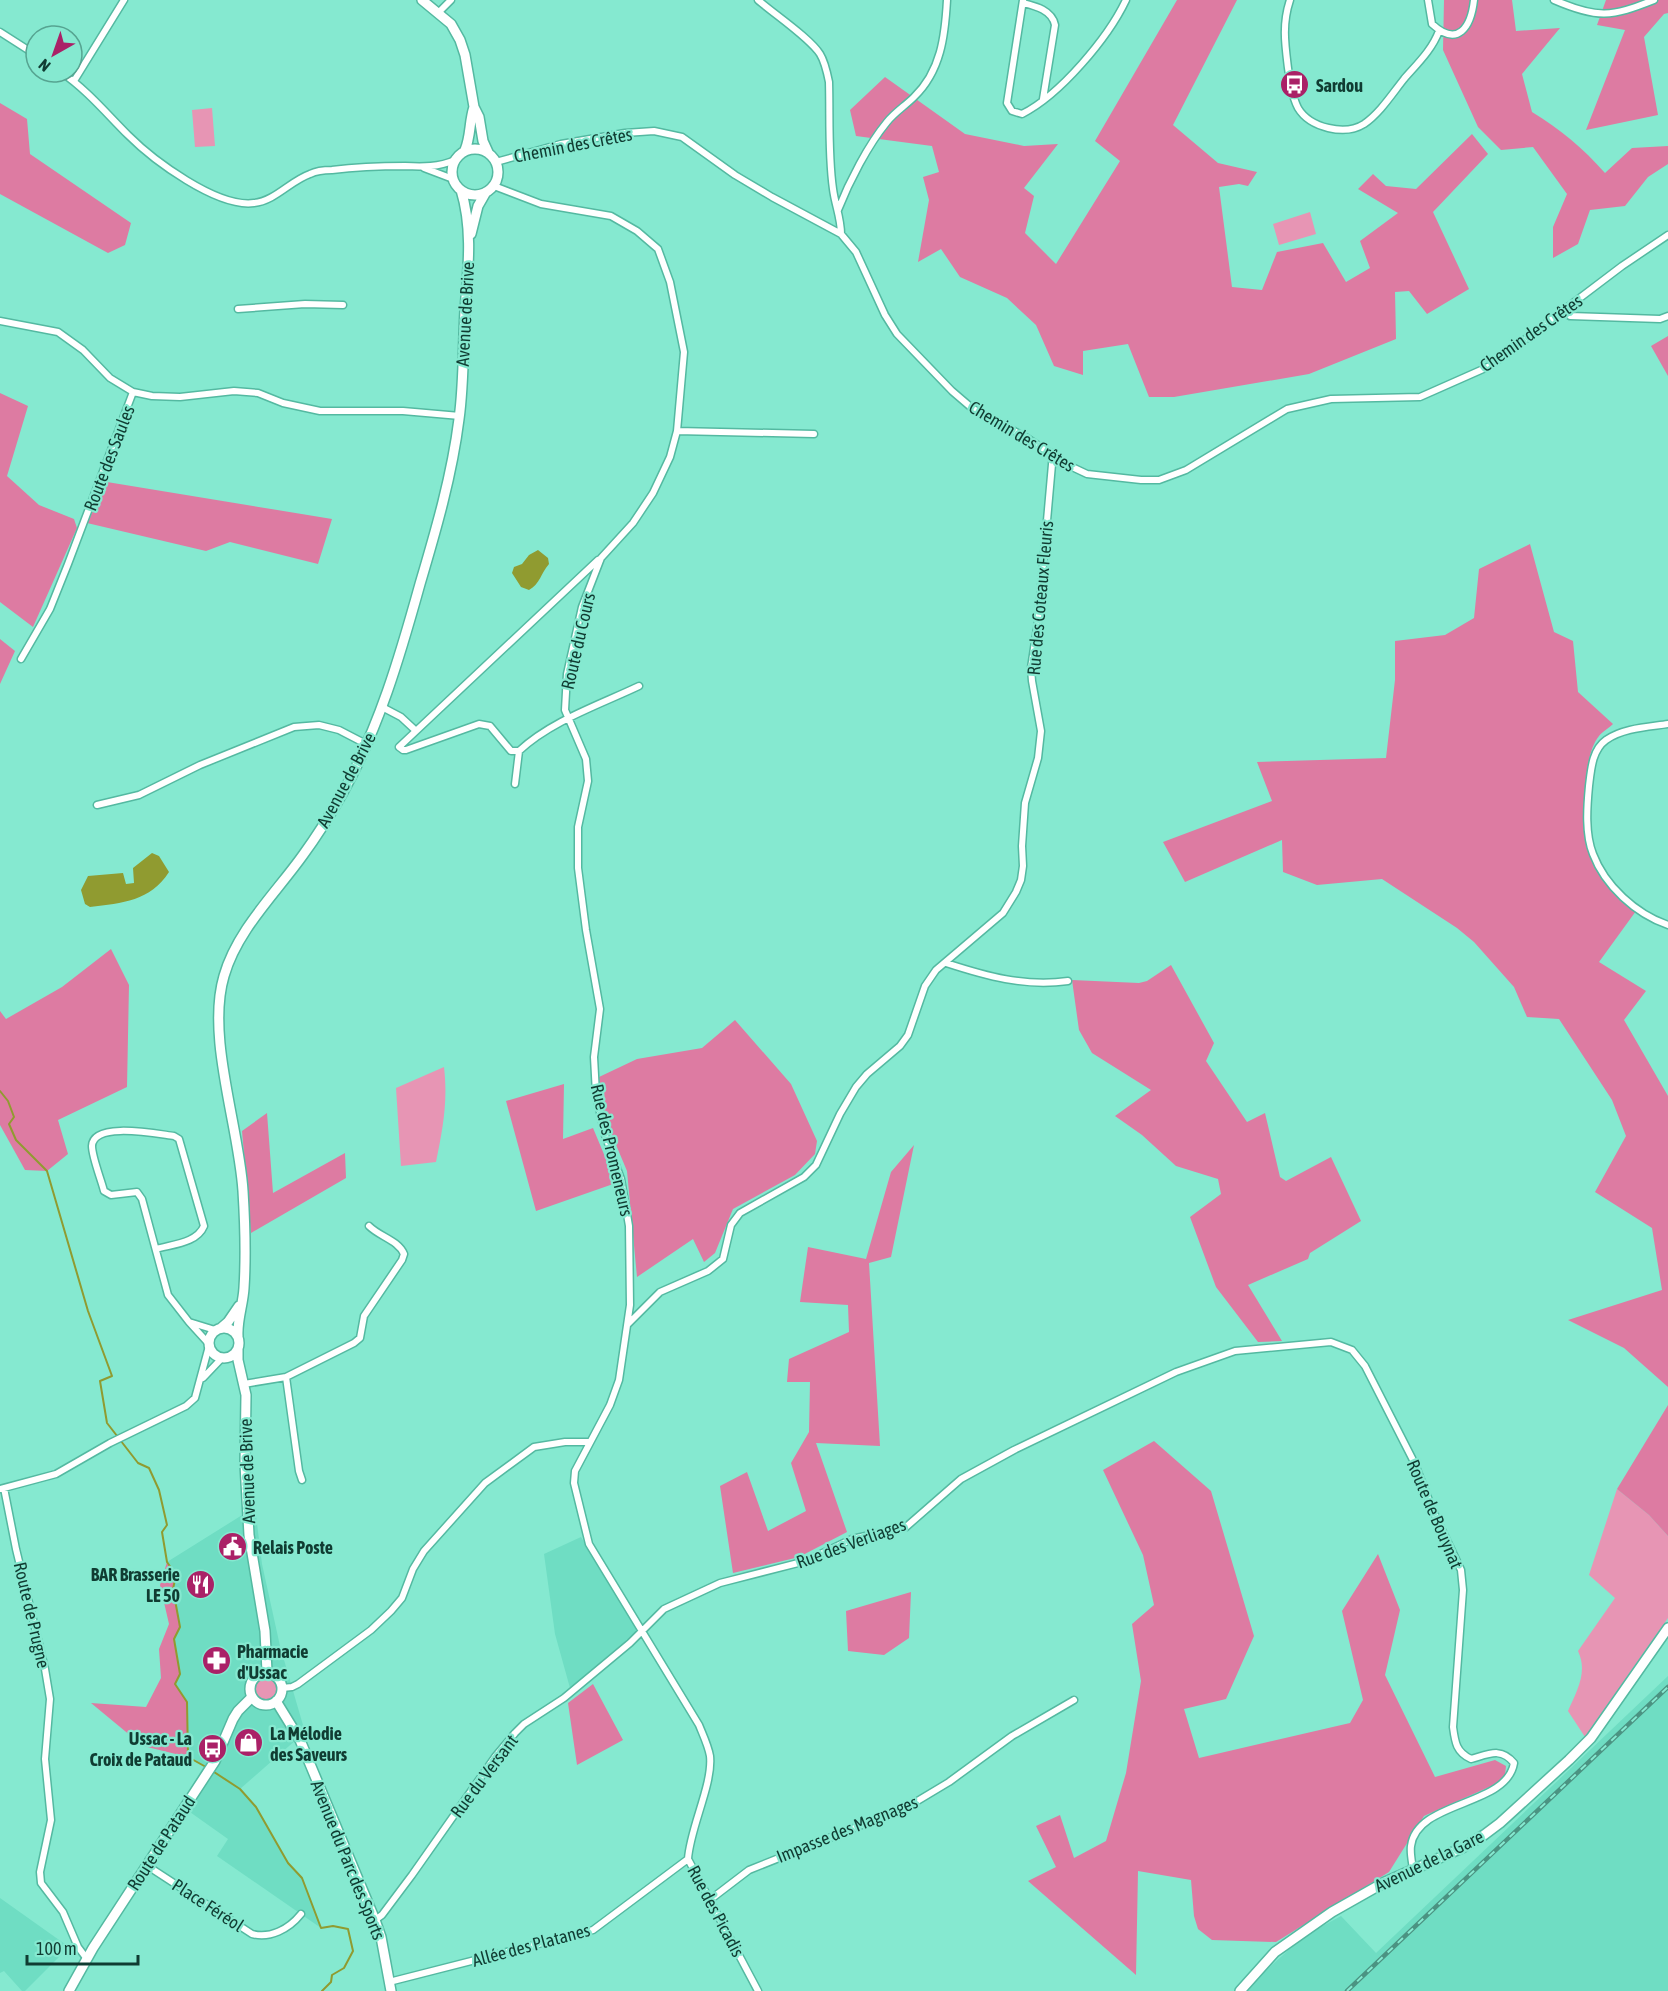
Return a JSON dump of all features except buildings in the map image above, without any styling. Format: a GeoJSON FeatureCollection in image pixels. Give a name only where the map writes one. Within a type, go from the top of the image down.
{"type":"FeatureCollection","features":[{"type":"Feature","properties":{"kind":"street"},"geometry":{"type":"LineString","coordinates":[[84,65],[124,0]]}},
{"type":"Feature","properties":{"kind":"street"},"geometry":{"type":"LineString","coordinates":[[422,0],[451,24],[460,40],[483,141],[496,162],[498,170],[490,189],[478,206],[469,242]]}},
{"type":"Feature","properties":{"kind":"street"},"geometry":{"type":"LineString","coordinates":[[439,12],[451,0]]}},
{"type":"Feature","properties":{"kind":"street"},"geometry":{"type":"LineString","coordinates":[[758,0],[812,43],[821,54],[829,82],[831,173],[841,222],[841,234]]}},
{"type":"Feature","properties":{"kind":"street"},"geometry":{"type":"LineString","coordinates":[[838,211],[853,178],[887,121],[927,84],[936,66],[945,36],[947,0]]}},
{"type":"Feature","properties":{"kind":"street"},"geometry":{"type":"LineString","coordinates":[[1043,99],[1054,20],[1045,11],[1023,2],[1007,103],[1012,111],[1022,114],[1043,99],[1058,87],[1096,48],[1110,29],[1126,0]]}},
{"type":"Feature","properties":{"kind":"street"},"geometry":{"type":"LineString","coordinates":[[1290,0],[1283,30],[1291,86],[1299,110],[1306,117],[1327,128],[1357,127],[1372,117],[1429,51],[1439,31]]}},
{"type":"Feature","properties":{"kind":"street"},"geometry":{"type":"LineString","coordinates":[[1428,0],[1432,24],[1439,31],[1448,34],[1459,34],[1468,27],[1473,15],[1474,0]]}},
{"type":"Feature","properties":{"kind":"street"},"geometry":{"type":"LineString","coordinates":[[1554,0],[1587,12],[1613,14],[1654,0]]}},
{"type":"Feature","properties":{"kind":"street"},"geometry":{"type":"LineString","coordinates":[[0,33],[24,48]]}},
{"type":"Feature","properties":{"kind":"street"},"geometry":{"type":"LineString","coordinates":[[77,84],[147,152],[199,188],[237,203],[254,204],[272,198],[310,173],[446,164],[455,160],[465,150],[470,137],[474,108]]}},
{"type":"Feature","properties":{"kind":"street","name":"Chemin des Crêtes"},"geometry":{"type":"LineString","coordinates":[[496,162],[561,144],[625,133],[654,131],[668,133],[693,143],[735,175],[841,234],[856,252],[885,315],[897,334],[944,383],[973,409],[1087,474],[1141,480],[1159,480],[1186,470],[1287,409],[1331,399],[1420,397],[1490,366],[1622,266],[1668,235]]}},
{"type":"Feature","properties":{"kind":"street"},"geometry":{"type":"LineString","coordinates":[[465,150],[477,148],[488,152]]}},
{"type":"Feature","properties":{"kind":"street"},"geometry":{"type":"LineString","coordinates":[[453,179],[452,169],[455,160]]}},
{"type":"Feature","properties":{"kind":"street"},"geometry":{"type":"LineString","coordinates":[[421,167],[453,179],[461,190],[466,207],[469,242]]}},
{"type":"Feature","properties":{"kind":"street"},"geometry":{"type":"LineString","coordinates":[[461,190],[478,195],[490,189]]}},
{"type":"Feature","properties":{"kind":"street","name":"Route du Cours"},"geometry":{"type":"LineString","coordinates":[[490,189],[541,204],[611,216],[637,231],[658,249],[670,282],[684,352],[677,431],[670,457],[653,493],[633,523],[601,558],[400,744],[400,749],[406,750],[479,724],[490,726],[511,751],[519,751]]}},
{"type":"Feature","properties":{"kind":"street","name":"Avenue de Brive"},"geometry":{"type":"LineString","coordinates":[[238,1336],[237,1326],[243,1299],[243,1191],[238,1146],[220,1040],[218,1016],[223,979],[238,943],[318,833],[348,783],[382,707],[409,625],[443,504],[460,416],[469,242]]}},
{"type":"Feature","properties":{"kind":"street"},"geometry":{"type":"LineString","coordinates":[[238,309],[305,304],[343,305]]}},
{"type":"Feature","properties":{"kind":"street"},"geometry":{"type":"LineString","coordinates":[[1563,312],[1570,316],[1593,317],[1660,319],[1668,316]]}},
{"type":"Feature","properties":{"kind":"street"},"geometry":{"type":"LineString","coordinates":[[0,321],[58,332],[83,350],[110,378],[134,392]]}},
{"type":"Feature","properties":{"kind":"street","name":"Route des Saules"},"geometry":{"type":"LineString","coordinates":[[21,659],[50,609],[134,392],[152,396],[180,397],[234,391],[258,393],[283,403],[320,411],[403,411],[460,416]]}},
{"type":"Feature","properties":{"kind":"street"},"geometry":{"type":"LineString","coordinates":[[677,431],[814,434]]}},
{"type":"Feature","properties":{"kind":"street","name":"Rue des Coteaux Fleuris"},"geometry":{"type":"LineString","coordinates":[[628,1324],[660,1292],[708,1271],[723,1259],[731,1225],[740,1213],[804,1177],[816,1165],[840,1114],[856,1087],[867,1074],[900,1046],[908,1035],[925,986],[936,970],[1004,913],[1021,880],[1025,803],[1038,758],[1041,731],[1031,668],[1038,622],[1053,453]]}},
{"type":"Feature","properties":{"kind":"street","name":"Route du Cours"},"geometry":{"type":"LineString","coordinates":[[568,720],[565,710],[567,674],[582,608],[601,558]]}},
{"type":"Feature","properties":{"kind":"street"},"geometry":{"type":"LineString","coordinates":[[515,784],[519,751],[532,740],[639,686]]}},
{"type":"Feature","properties":{"kind":"street"},"geometry":{"type":"LineString","coordinates":[[382,707],[401,717],[415,730]]}},
{"type":"Feature","properties":{"kind":"street","name":"Rue des Promeneurs"},"geometry":{"type":"LineString","coordinates":[[568,720],[586,759],[588,781],[578,827],[579,879],[600,1010],[594,1057],[596,1094],[605,1135],[621,1179],[629,1226],[630,1305],[619,1380],[610,1405],[575,1471],[574,1483],[589,1544],[643,1631]]}},
{"type":"Feature","properties":{"kind":"street"},"geometry":{"type":"LineString","coordinates":[[1668,724],[1623,732],[1605,741],[1595,754],[1590,772],[1588,823],[1593,854],[1608,883],[1654,920],[1668,925]]}},
{"type":"Feature","properties":{"kind":"street"},"geometry":{"type":"LineString","coordinates":[[98,805],[139,795],[200,765],[294,727],[319,725],[339,730],[366,744]]}},
{"type":"Feature","properties":{"kind":"street"},"geometry":{"type":"LineString","coordinates":[[946,963],[986,976],[1019,982],[1047,984],[1068,981]]}},
{"type":"Feature","properties":{"kind":"street"},"geometry":{"type":"LineString","coordinates":[[156,1249],[193,1239],[201,1234],[204,1226],[179,1139],[174,1136],[110,1130],[98,1135],[92,1147],[104,1191],[111,1195],[137,1192],[142,1199],[168,1295],[189,1323],[214,1354],[223,1358],[243,1380],[286,1377],[360,1338],[364,1316],[404,1254],[397,1244],[376,1234],[369,1226]]}},
{"type":"Feature","properties":{"kind":"street"},"geometry":{"type":"LineString","coordinates":[[209,1345],[210,1337],[228,1322],[243,1299]]}},
{"type":"Feature","properties":{"kind":"street"},"geometry":{"type":"LineString","coordinates":[[189,1323],[218,1329],[231,1329],[238,1336],[238,1348],[233,1355],[223,1358]]}},
{"type":"Feature","properties":{"kind":"street","name":"Route de Bouynat"},"geometry":{"type":"LineString","coordinates":[[1146,1386],[1176,1372],[1235,1351],[1331,1342],[1352,1350],[1365,1366],[1415,1464],[1433,1511],[1461,1570],[1462,1590],[1453,1727],[1455,1746],[1463,1755],[1471,1759],[1496,1752],[1508,1756],[1514,1763],[1513,1772],[1505,1782],[1474,1800],[1430,1817],[1410,1845],[1413,1869]]}},
{"type":"Feature","properties":{"kind":"street","name":"Route de Prugne"},"geometry":{"type":"LineString","coordinates":[[87,1959],[78,1947],[63,1912],[41,1883],[40,1872],[51,1820],[45,1759],[50,1699],[2,1488],[56,1474],[110,1443],[186,1406],[195,1398],[209,1345]]}},
{"type":"Feature","properties":{"kind":"street","name":"Avenue de Brive"},"geometry":{"type":"LineString","coordinates":[[238,1348],[238,1360],[246,1395],[249,1535],[265,1631],[267,1672]]}},
{"type":"Feature","properties":{"kind":"street","name":"Route de Prugne"},"geometry":{"type":"LineString","coordinates":[[200,1381],[223,1358]]}},
{"type":"Feature","properties":{"kind":"street"},"geometry":{"type":"LineString","coordinates":[[286,1377],[302,1479]]}},
{"type":"Feature","properties":{"kind":"street","name":"Rue des Verliages"},"geometry":{"type":"LineString","coordinates":[[643,1631],[664,1609],[720,1584],[806,1561],[852,1539],[906,1527],[961,1479],[1014,1450],[1146,1386]]}},
{"type":"Feature","properties":{"kind":"street"},"geometry":{"type":"LineString","coordinates":[[282,1688],[297,1684],[371,1630],[391,1611],[402,1598],[413,1569],[424,1551],[485,1483],[534,1447],[565,1442],[589,1442]]}},
{"type":"Feature","properties":{"kind":"street","name":"Avenue de la Gare"},"geometry":{"type":"LineString","coordinates":[[1240,1991],[1275,1952],[1332,1912],[1385,1882],[1484,1836],[1591,1738],[1668,1628]]}},
{"type":"Feature","properties":{"kind":"street","name":"Rue des Picadis"},"geometry":{"type":"LineString","coordinates":[[643,1631],[699,1725],[707,1744],[710,1759],[708,1780],[689,1844],[688,1859],[758,1991]]}},
{"type":"Feature","properties":{"kind":"street","name":"Rue du Versant"},"geometry":{"type":"LineString","coordinates":[[375,1920],[382,1915],[412,1875],[495,1757],[515,1733],[564,1698],[643,1631]]}},
{"type":"Feature","properties":{"kind":"street"},"geometry":{"type":"LineString","coordinates":[[267,1672],[278,1677],[282,1688],[282,1693],[276,1701],[271,1704],[261,1704],[252,1697],[250,1688],[251,1682],[260,1673],[267,1672]]}},
{"type":"Feature","properties":{"kind":"street","name":"Route de Pataud"},"geometry":{"type":"LineString","coordinates":[[69,1991],[146,1865],[210,1769],[219,1754],[233,1719],[252,1697]]}},
{"type":"Feature","properties":{"kind":"street","name":"Impasse des Magnages"},"geometry":{"type":"LineString","coordinates":[[711,1899],[749,1870],[909,1806],[949,1782],[1012,1736],[1074,1700]]}},
{"type":"Feature","properties":{"kind":"street","name":"Avenue du Parc des Sports"},"geometry":{"type":"LineString","coordinates":[[276,1701],[300,1740],[375,1920],[390,1986]]}},
{"type":"Feature","properties":{"kind":"street","name":"Allée des Platanes"},"geometry":{"type":"LineString","coordinates":[[390,1986],[593,1930],[688,1859]]}},
{"type":"Feature","properties":{"kind":"street","name":"Place Féréol"},"geometry":{"type":"LineString","coordinates":[[146,1865],[252,1934],[266,1937],[274,1934],[295,1921],[301,1914]]}},
{"type":"Feature","properties":{"kind":"shaded area"},"geometry":{"type":"Polygon","coordinates":[[[1177,0],[1237,0],[1173,125],[1218,163],[1257,172],[1248,186],[1239,184],[1219,187],[1232,287],[1262,290],[1277,252],[1323,243],[1346,282],[1370,268],[1360,241],[1398,213],[1358,189],[1373,174],[1386,186],[1416,189],[1472,134],[1488,154],[1433,212],[1469,289],[1427,314],[1409,291],[1395,292],[1396,339],[1309,374],[1174,397],[1149,397],[1128,344],[1083,351],[1083,375],[1054,366],[1036,325],[1007,298],[960,277],[941,249],[918,262],[929,200],[923,177],[939,172],[932,146],[856,136],[850,110],[885,77],[965,134],[1024,146],[1058,144],[1024,188],[1034,196],[1025,233],[1056,264],[1120,161],[1095,141],[1177,0]]]}},
{"type":"Feature","properties":{"kind":"shaded area"},"geometry":{"type":"Polygon","coordinates":[[[1444,0],[1512,0],[1516,31],[1560,28],[1522,74],[1532,112],[1571,140],[1605,173],[1632,148],[1668,146],[1668,164],[1648,177],[1625,206],[1590,210],[1578,244],[1553,258],[1553,227],[1567,194],[1533,147],[1501,150],[1478,127],[1443,50],[1444,0]]]}},
{"type":"Feature","properties":{"kind":"shaded area"},"geometry":{"type":"Polygon","coordinates":[[[1606,0],[1668,0],[1668,13],[1664,14],[1644,37],[1658,115],[1586,130],[1625,30],[1597,25],[1606,0]]]}},
{"type":"Feature","properties":{"kind":"shaded area"},"geometry":{"type":"Polygon","coordinates":[[[0,103],[27,119],[30,154],[131,223],[125,245],[108,253],[0,194],[0,103]]]}},
{"type":"Feature","properties":{"kind":"shaded area"},"geometry":{"type":"Polygon","coordinates":[[[212,108],[215,146],[195,147],[192,110],[212,108]]]}},
{"type":"Feature","properties":{"kind":"shaded area"},"geometry":{"type":"Polygon","coordinates":[[[1310,212],[1316,234],[1279,245],[1273,224],[1310,212]]]}},
{"type":"Feature","properties":{"kind":"shaded area"},"geometry":{"type":"Polygon","coordinates":[[[1668,336],[1668,376],[1651,346],[1668,336]]]}},
{"type":"Feature","properties":{"kind":"shaded area"},"geometry":{"type":"Polygon","coordinates":[[[0,393],[28,406],[7,476],[39,505],[74,519],[77,528],[33,627],[0,602],[0,393]]]}},
{"type":"Feature","properties":{"kind":"shaded area"},"geometry":{"type":"Polygon","coordinates":[[[107,482],[332,519],[318,564],[230,542],[206,551],[87,523],[107,482]]]}},
{"type":"Feature","properties":{"kind":"shaded area"},"geometry":{"type":"Polygon","coordinates":[[[1530,544],[1554,632],[1573,641],[1578,692],[1613,724],[1600,735],[1593,747],[1586,779],[1585,817],[1590,851],[1598,871],[1612,890],[1636,911],[1599,962],[1646,991],[1624,1020],[1668,1096],[1668,1387],[1624,1348],[1568,1320],[1662,1290],[1652,1228],[1595,1192],[1626,1136],[1612,1100],[1559,1019],[1527,1017],[1514,987],[1474,942],[1457,928],[1382,879],[1317,885],[1283,872],[1282,840],[1185,882],[1163,842],[1272,801],[1257,762],[1386,758],[1395,680],[1395,641],[1445,635],[1474,618],[1479,569],[1530,544]]]}},
{"type":"Feature","properties":{"kind":"shaded area"},"geometry":{"type":"Polygon","coordinates":[[[538,550],[548,558],[549,564],[536,585],[529,590],[521,587],[512,573],[514,567],[522,564],[529,555],[538,550]]]}},
{"type":"Feature","properties":{"kind":"shaded area"},"geometry":{"type":"Polygon","coordinates":[[[0,639],[15,651],[0,684],[0,639]]]}},
{"type":"Feature","properties":{"kind":"shaded area"},"geometry":{"type":"Polygon","coordinates":[[[152,853],[159,856],[169,872],[153,889],[124,902],[90,907],[85,904],[81,890],[88,876],[123,873],[126,884],[134,883],[133,868],[152,853]]]}},
{"type":"Feature","properties":{"kind":"shaded area"},"geometry":{"type":"Polygon","coordinates":[[[111,949],[129,985],[127,1087],[58,1120],[68,1154],[47,1171],[25,1170],[0,1125],[0,1011],[6,1019],[62,987],[111,949]]]}},
{"type":"Feature","properties":{"kind":"shaded area"},"geometry":{"type":"Polygon","coordinates":[[[1171,965],[1214,1043],[1206,1061],[1247,1122],[1265,1113],[1280,1177],[1286,1181],[1331,1157],[1361,1221],[1310,1253],[1308,1259],[1248,1285],[1282,1341],[1258,1342],[1216,1287],[1190,1217],[1221,1194],[1218,1179],[1176,1166],[1142,1135],[1115,1116],[1151,1090],[1092,1053],[1079,1030],[1072,980],[1139,983],[1147,981],[1171,965]]]}},
{"type":"Feature","properties":{"kind":"shaded area"},"geometry":{"type":"Polygon","coordinates":[[[735,1020],[791,1084],[817,1141],[815,1154],[795,1175],[733,1209],[715,1253],[704,1262],[693,1239],[637,1277],[627,1171],[606,1121],[599,1077],[637,1059],[702,1048],[735,1020]]]}},
{"type":"Feature","properties":{"kind":"shaded area"},"geometry":{"type":"Polygon","coordinates":[[[444,1067],[444,1115],[436,1162],[401,1166],[396,1088],[444,1067]]]}},
{"type":"Feature","properties":{"kind":"shaded area"},"geometry":{"type":"Polygon","coordinates":[[[564,1084],[563,1139],[593,1128],[616,1183],[536,1211],[506,1101],[564,1084]]]}},
{"type":"Feature","properties":{"kind":"shaded area"},"geometry":{"type":"Polygon","coordinates":[[[267,1113],[273,1193],[345,1153],[346,1178],[251,1233],[242,1131],[267,1113]]]}},
{"type":"Feature","properties":{"kind":"shaded area"},"geometry":{"type":"Polygon","coordinates":[[[914,1145],[891,1257],[869,1263],[880,1446],[816,1443],[847,1532],[799,1557],[733,1573],[720,1486],[747,1472],[768,1531],[806,1511],[791,1463],[809,1432],[810,1382],[787,1382],[789,1359],[849,1332],[848,1305],[800,1302],[808,1247],[866,1259],[891,1172],[914,1145]]]}},
{"type":"Feature","properties":{"kind":"shaded area"},"geometry":{"type":"Polygon","coordinates":[[[1668,1405],[1668,1536],[1649,1515],[1617,1489],[1668,1405]]]}},
{"type":"Feature","properties":{"kind":"shaded area"},"geometry":{"type":"Polygon","coordinates":[[[1154,1441],[1211,1491],[1254,1636],[1226,1699],[1184,1709],[1199,1758],[1350,1723],[1363,1700],[1342,1611],[1378,1554],[1400,1610],[1385,1675],[1435,1777],[1495,1760],[1506,1766],[1505,1775],[1496,1784],[1424,1816],[1389,1872],[1276,1942],[1212,1940],[1198,1929],[1194,1916],[1191,1880],[1138,1871],[1136,1975],[1028,1881],[1056,1867],[1036,1826],[1060,1815],[1074,1858],[1106,1841],[1126,1773],[1141,1681],[1132,1624],[1154,1605],[1143,1555],[1103,1470],[1154,1441]]]}},
{"type":"Feature","properties":{"kind":"shaded area"},"geometry":{"type":"Polygon","coordinates":[[[1617,1489],[1649,1515],[1668,1536],[1668,1618],[1585,1737],[1568,1711],[1582,1674],[1578,1651],[1615,1598],[1589,1575],[1617,1489]]]}},
{"type":"Feature","properties":{"kind":"shaded area"},"geometry":{"type":"Polygon","coordinates":[[[255,1507],[262,1564],[280,1646],[305,1732],[240,1789],[256,1807],[288,1863],[302,1878],[321,1928],[217,1856],[228,1839],[180,1805],[204,1766],[188,1757],[187,1702],[175,1684],[180,1674],[174,1639],[180,1627],[173,1589],[176,1575],[167,1562],[255,1507]]]}},
{"type":"Feature","properties":{"kind":"shaded area"},"geometry":{"type":"Polygon","coordinates":[[[581,1537],[639,1631],[570,1688],[555,1634],[544,1554],[581,1537]]]}},
{"type":"Feature","properties":{"kind":"shaded area"},"geometry":{"type":"Polygon","coordinates":[[[167,1562],[176,1575],[173,1589],[180,1627],[174,1639],[180,1674],[175,1684],[187,1702],[188,1757],[143,1746],[91,1703],[146,1707],[161,1678],[159,1649],[169,1624],[160,1585],[167,1562]]]}},
{"type":"Feature","properties":{"kind":"shaded area"},"geometry":{"type":"Polygon","coordinates":[[[911,1592],[909,1638],[884,1655],[848,1651],[846,1611],[911,1592]]]}},
{"type":"Feature","properties":{"kind":"shaded area"},"geometry":{"type":"Polygon","coordinates":[[[1668,1676],[1668,1991],[1248,1991],[1262,1974],[1304,1936],[1341,1916],[1376,1953],[1668,1676]]]}},
{"type":"Feature","properties":{"kind":"shaded area"},"geometry":{"type":"Polygon","coordinates":[[[266,1678],[274,1681],[277,1689],[274,1697],[266,1700],[258,1697],[255,1689],[258,1681],[266,1678]]]}},
{"type":"Feature","properties":{"kind":"shaded area"},"geometry":{"type":"Polygon","coordinates":[[[593,1684],[623,1740],[577,1765],[568,1703],[593,1684]]]}},
{"type":"Feature","properties":{"kind":"shaded area"},"geometry":{"type":"Polygon","coordinates":[[[0,1898],[69,1947],[25,1991],[22,1991],[4,1971],[0,1973],[0,1898]]]}},
{"type":"Feature","properties":{"kind":"waterway"},"geometry":{"type":"LineString","coordinates":[[0,1091],[8,1101],[14,1117],[9,1124],[16,1140],[47,1171],[88,1311],[112,1376],[100,1381],[107,1423],[138,1463],[149,1468],[159,1490],[167,1525],[162,1532],[167,1562],[176,1575],[173,1589],[180,1627],[174,1639],[180,1674],[175,1684],[187,1702],[188,1757],[206,1767]]}},
{"type":"Feature","properties":{"kind":"waterway"},"geometry":{"type":"LineString","coordinates":[[211,1770],[240,1789],[256,1807],[288,1863],[302,1878],[321,1928],[333,1926],[348,1929],[353,1951],[344,1968],[332,1975],[331,1982],[322,1991]]}},
{"type":"Feature","properties":{"kind":"railway"},"geometry":{"type":"LineString","coordinates":[[1347,1991],[1668,1687]]}},
{"type":"Feature","properties":{"kind":"place","name":"Sardou"},"geometry":{"type":"Point","coordinates":[1295,85]}},
{"type":"Feature","properties":{"kind":"place","name":"Relais Poste"},"geometry":{"type":"Point","coordinates":[232,1547]}},
{"type":"Feature","properties":{"kind":"place","name":"BAR Brasserie LE 50"},"geometry":{"type":"Point","coordinates":[201,1584]}},
{"type":"Feature","properties":{"kind":"place","name":"Pharmacie d'Ussac"},"geometry":{"type":"Point","coordinates":[216,1661]}},
{"type":"Feature","properties":{"kind":"place","name":"La Mélodie des Saveurs"},"geometry":{"type":"Point","coordinates":[249,1743]}},
{"type":"Feature","properties":{"kind":"place","name":"Ussac - La Croix de Pataud"},"geometry":{"type":"Point","coordinates":[213,1748]}}]}
